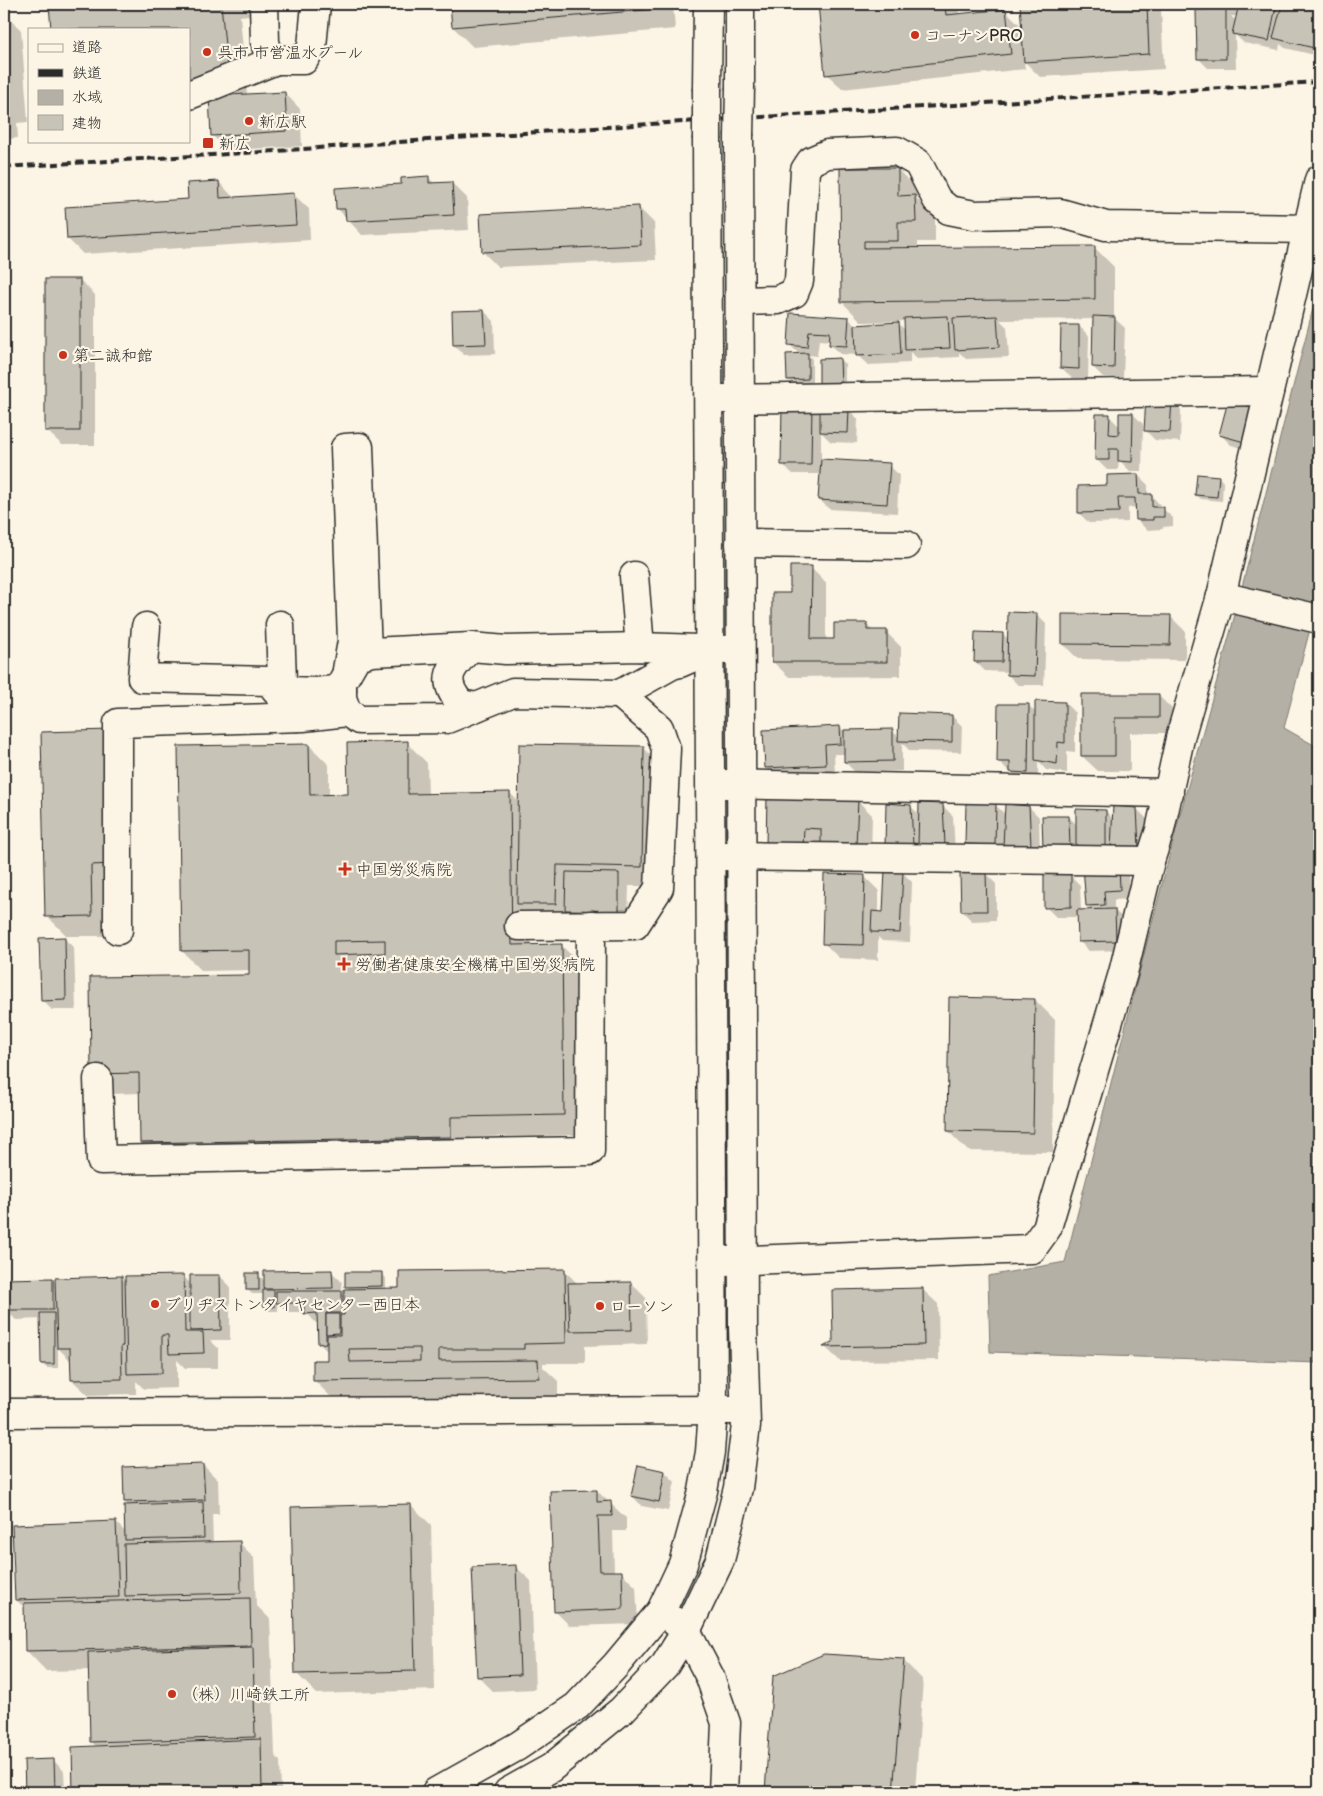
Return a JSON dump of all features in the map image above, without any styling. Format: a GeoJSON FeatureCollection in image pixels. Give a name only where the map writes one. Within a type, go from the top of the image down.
{"type":"FeatureCollection","features":[{"type":"Feature","properties":{"kind":"street"},"geometry":{"type":"LineString","coordinates":[[264,4],[265,42],[268,53],[276,60]]}},
{"type":"Feature","properties":{"kind":"street"},"geometry":{"type":"LineString","coordinates":[[190,95],[276,60],[304,60],[312,47],[316,4]]}},
{"type":"Feature","properties":{"kind":"street"},"geometry":{"type":"LineString","coordinates":[[436,1792],[518,1746],[577,1706],[616,1665],[661,1611],[682,1564],[703,1491],[710,1452],[713,1410],[713,1261],[707,140],[708,4]]}},
{"type":"Feature","properties":{"kind":"street"},"geometry":{"type":"LineString","coordinates":[[508,1792],[550,1768],[622,1710],[665,1665],[686,1630],[720,1560],[738,1488],[746,1425],[743,1327],[740,650],[740,4]]}},
{"type":"Feature","properties":{"kind":"street"},"geometry":{"type":"LineString","coordinates":[[740,301],[778,300],[794,293],[799,282],[805,170],[811,161],[827,154],[897,151],[918,163],[937,200],[949,210],[974,215],[1060,213],[1106,226],[1308,229]]}},
{"type":"Feature","properties":{"kind":"street"},"geometry":{"type":"LineString","coordinates":[[713,1261],[1032,1249],[1047,1228],[1123,973],[1150,860],[1169,793],[1180,734],[1221,596],[1319,180]]}},
{"type":"Feature","properties":{"kind":"street"},"geometry":{"type":"LineString","coordinates":[[709,400],[1269,391]]}},
{"type":"Feature","properties":{"kind":"street"},"geometry":{"type":"LineString","coordinates":[[351,681],[359,447],[345,448],[352,641],[351,681],[359,720],[447,718],[512,692],[620,694],[672,665],[710,650]]}},
{"type":"Feature","properties":{"kind":"street"},"geometry":{"type":"LineString","coordinates":[[740,542],[906,545]]}},
{"type":"Feature","properties":{"kind":"street"},"geometry":{"type":"LineString","coordinates":[[634,576],[640,647]]}},
{"type":"Feature","properties":{"kind":"street"},"geometry":{"type":"LineString","coordinates":[[1221,596],[1319,619]]}},
{"type":"Feature","properties":{"kind":"street"},"geometry":{"type":"LineString","coordinates":[[280,625],[282,681],[289,691],[317,692],[471,647],[506,650],[640,647],[740,650]]}},
{"type":"Feature","properties":{"kind":"street"},"geometry":{"type":"LineString","coordinates":[[146,627],[142,678],[269,681],[296,717]]}},
{"type":"Feature","properties":{"kind":"street"},"geometry":{"type":"LineString","coordinates":[[471,647],[454,664],[448,678],[451,693],[461,704],[476,706]]}},
{"type":"Feature","properties":{"kind":"street"},"geometry":{"type":"LineString","coordinates":[[118,930],[118,723],[296,717],[351,681]]}},
{"type":"Feature","properties":{"kind":"street"},"geometry":{"type":"LineString","coordinates":[[518,926],[635,925],[659,888],[666,749],[659,728],[620,694]]}},
{"type":"Feature","properties":{"kind":"street"},"geometry":{"type":"LineString","coordinates":[[710,785],[741,784],[1169,793]]}},
{"type":"Feature","properties":{"kind":"street"},"geometry":{"type":"LineString","coordinates":[[711,856],[1150,860]]}},
{"type":"Feature","properties":{"kind":"street"},"geometry":{"type":"LineString","coordinates":[[98,1079],[101,1160],[590,1151],[590,925]]}},
{"type":"Feature","properties":{"kind":"street"},"geometry":{"type":"LineString","coordinates":[[4,1413],[745,1410]]}},
{"type":"Feature","properties":{"kind":"street"},"geometry":{"type":"LineString","coordinates":[[661,1611],[686,1630],[710,1676],[726,1723],[723,1792]]}},
{"type":"Feature","properties":{"kind":"water"},"geometry":{"type":"Polygon","coordinates":[[[1319,285],[1319,595],[1284,728],[1319,748],[1319,1363],[990,1352],[988,1276],[1065,1262],[1179,818],[1232,626],[1319,285]]]}},
{"type":"Feature","properties":{"kind":"building","name":"呉市 市営温水プール"},"geometry":{"type":"Polygon","coordinates":[[[49,4],[221,4],[228,76],[190,80],[190,28],[51,28],[49,4]]]}},
{"type":"Feature","properties":{"kind":"building"},"geometry":{"type":"Polygon","coordinates":[[[450,4],[655,4],[656,9],[452,27],[450,4]]]}},
{"type":"Feature","properties":{"kind":"building","name":"コーナンPRO"},"geometry":{"type":"Polygon","coordinates":[[[818,4],[945,4],[946,15],[1006,9],[1011,54],[825,75],[818,4]]]}},
{"type":"Feature","properties":{"kind":"building"},"geometry":{"type":"Polygon","coordinates":[[[1020,4],[1147,4],[1149,54],[1024,62],[1020,4]]]}},
{"type":"Feature","properties":{"kind":"building"},"geometry":{"type":"Polygon","coordinates":[[[1239,4],[1276,6],[1269,41],[1232,34],[1239,4]]]}},
{"type":"Feature","properties":{"kind":"building"},"geometry":{"type":"Polygon","coordinates":[[[1282,4],[1319,6],[1319,26],[1314,48],[1273,38],[1282,4]]]}},
{"type":"Feature","properties":{"kind":"building"},"geometry":{"type":"Polygon","coordinates":[[[1226,9],[1226,59],[1197,59],[1196,10],[1226,9]]]}},
{"type":"Feature","properties":{"kind":"building"},"geometry":{"type":"Polygon","coordinates":[[[4,38],[9,102],[4,102],[4,38]]]}},
{"type":"Feature","properties":{"kind":"building","name":"新広駅"},"geometry":{"type":"Polygon","coordinates":[[[285,92],[287,131],[211,136],[209,96],[285,92]]]}},
{"type":"Feature","properties":{"kind":"building"},"geometry":{"type":"Polygon","coordinates":[[[840,168],[898,168],[898,196],[915,195],[916,222],[898,222],[898,241],[864,241],[864,248],[1095,246],[1095,299],[841,302],[840,168]]]}},
{"type":"Feature","properties":{"kind":"building"},"geometry":{"type":"Polygon","coordinates":[[[429,176],[429,183],[452,182],[454,215],[346,221],[345,209],[336,209],[335,188],[401,184],[401,178],[429,176]]]}},
{"type":"Feature","properties":{"kind":"building"},"geometry":{"type":"Polygon","coordinates":[[[219,181],[220,198],[294,193],[296,225],[67,239],[65,207],[188,199],[187,183],[219,181]]]}},
{"type":"Feature","properties":{"kind":"building"},"geometry":{"type":"Polygon","coordinates":[[[639,206],[641,245],[482,252],[480,214],[639,206]]]}},
{"type":"Feature","properties":{"kind":"building","name":"第二誠和館"},"geometry":{"type":"Polygon","coordinates":[[[45,279],[80,279],[80,431],[45,431],[45,279]]]}},
{"type":"Feature","properties":{"kind":"building"},"geometry":{"type":"Polygon","coordinates":[[[484,310],[486,344],[453,345],[452,311],[484,310]]]}},
{"type":"Feature","properties":{"kind":"building"},"geometry":{"type":"Polygon","coordinates":[[[790,313],[849,317],[847,346],[829,345],[830,332],[809,331],[807,347],[788,345],[790,313]]]}},
{"type":"Feature","properties":{"kind":"building"},"geometry":{"type":"Polygon","coordinates":[[[948,316],[950,348],[905,350],[904,318],[948,316]]]}},
{"type":"Feature","properties":{"kind":"building"},"geometry":{"type":"Polygon","coordinates":[[[997,316],[999,347],[955,350],[953,318],[997,316]]]}},
{"type":"Feature","properties":{"kind":"building"},"geometry":{"type":"Polygon","coordinates":[[[1093,316],[1115,317],[1114,368],[1092,367],[1093,316]]]}},
{"type":"Feature","properties":{"kind":"building"},"geometry":{"type":"Polygon","coordinates":[[[899,322],[901,354],[856,356],[855,325],[899,322]]]}},
{"type":"Feature","properties":{"kind":"building"},"geometry":{"type":"Polygon","coordinates":[[[1061,325],[1079,325],[1079,369],[1060,368],[1061,325]]]}},
{"type":"Feature","properties":{"kind":"building"},"geometry":{"type":"Polygon","coordinates":[[[808,353],[808,379],[787,380],[786,354],[808,353]]]}},
{"type":"Feature","properties":{"kind":"building"},"geometry":{"type":"Polygon","coordinates":[[[840,358],[841,385],[819,385],[819,359],[840,358]]]}},
{"type":"Feature","properties":{"kind":"building"},"geometry":{"type":"Polygon","coordinates":[[[1146,398],[1172,399],[1170,432],[1144,431],[1146,398]]]}},
{"type":"Feature","properties":{"kind":"building"},"geometry":{"type":"Polygon","coordinates":[[[1228,401],[1257,409],[1248,443],[1219,435],[1228,401]]]}},
{"type":"Feature","properties":{"kind":"building"},"geometry":{"type":"Polygon","coordinates":[[[782,404],[812,404],[811,465],[781,465],[782,404]]]}},
{"type":"Feature","properties":{"kind":"building"},"geometry":{"type":"Polygon","coordinates":[[[820,407],[849,408],[848,433],[820,432],[820,407]]]}},
{"type":"Feature","properties":{"kind":"building"},"geometry":{"type":"Polygon","coordinates":[[[1119,413],[1133,413],[1132,462],[1118,461],[1118,449],[1109,449],[1109,460],[1095,460],[1096,414],[1110,414],[1109,434],[1119,435],[1119,413]]]}},
{"type":"Feature","properties":{"kind":"building"},"geometry":{"type":"Polygon","coordinates":[[[821,459],[890,463],[887,504],[818,500],[821,459]]]}},
{"type":"Feature","properties":{"kind":"building"},"geometry":{"type":"Polygon","coordinates":[[[1138,474],[1139,494],[1152,494],[1152,507],[1164,507],[1164,517],[1153,517],[1153,520],[1136,520],[1135,498],[1118,498],[1119,512],[1078,513],[1078,486],[1107,485],[1107,475],[1138,474]]]}},
{"type":"Feature","properties":{"kind":"building"},"geometry":{"type":"Polygon","coordinates":[[[1197,474],[1219,476],[1217,497],[1195,495],[1197,474]]]}},
{"type":"Feature","properties":{"kind":"building"},"geometry":{"type":"Polygon","coordinates":[[[790,566],[812,566],[811,639],[834,639],[834,623],[867,623],[867,630],[887,630],[887,662],[772,662],[772,593],[790,593],[790,566]]]}},
{"type":"Feature","properties":{"kind":"building"},"geometry":{"type":"Polygon","coordinates":[[[1008,612],[1037,613],[1035,676],[1007,675],[1008,612]]]}},
{"type":"Feature","properties":{"kind":"building"},"geometry":{"type":"Polygon","coordinates":[[[1062,614],[1171,615],[1170,645],[1062,644],[1062,614]]]}},
{"type":"Feature","properties":{"kind":"building"},"geometry":{"type":"Polygon","coordinates":[[[975,632],[1003,633],[1002,662],[974,662],[975,632]]]}},
{"type":"Feature","properties":{"kind":"building"},"geometry":{"type":"Polygon","coordinates":[[[1081,694],[1159,694],[1159,718],[1115,718],[1115,756],[1081,756],[1081,694]]]}},
{"type":"Feature","properties":{"kind":"building"},"geometry":{"type":"Polygon","coordinates":[[[1035,701],[1065,702],[1065,743],[1058,742],[1057,764],[1035,760],[1035,701]]]}},
{"type":"Feature","properties":{"kind":"building"},"geometry":{"type":"Polygon","coordinates":[[[998,704],[1029,704],[1028,773],[1010,772],[1010,762],[997,762],[998,704]]]}},
{"type":"Feature","properties":{"kind":"building"},"geometry":{"type":"Polygon","coordinates":[[[899,713],[952,715],[952,742],[898,741],[899,713]]]}},
{"type":"Feature","properties":{"kind":"building"},"geometry":{"type":"Polygon","coordinates":[[[840,726],[841,744],[825,745],[826,765],[765,768],[763,730],[840,726]]]}},
{"type":"Feature","properties":{"kind":"building"},"geometry":{"type":"Polygon","coordinates":[[[893,729],[893,761],[844,762],[844,730],[893,729]]]}},
{"type":"Feature","properties":{"kind":"building"},"geometry":{"type":"Polygon","coordinates":[[[110,730],[113,864],[91,865],[92,916],[45,917],[41,732],[110,730]]]}},
{"type":"Feature","properties":{"kind":"building","name":"中国労災病院"},"geometry":{"type":"Polygon","coordinates":[[[408,741],[408,794],[510,792],[512,945],[562,944],[564,1115],[451,1117],[451,1137],[140,1143],[139,1073],[91,1074],[90,977],[249,975],[249,950],[181,951],[178,746],[309,744],[310,795],[348,794],[347,743],[408,741]],[[385,940],[334,941],[334,955],[385,953],[385,940]]]}},
{"type":"Feature","properties":{"kind":"building"},"geometry":{"type":"Polygon","coordinates":[[[519,744],[644,746],[642,867],[557,865],[556,904],[517,904],[519,744]]]}},
{"type":"Feature","properties":{"kind":"building"},"geometry":{"type":"Polygon","coordinates":[[[767,796],[858,799],[856,846],[821,846],[821,829],[804,828],[803,847],[766,846],[767,796]]]}},
{"type":"Feature","properties":{"kind":"building"},"geometry":{"type":"Polygon","coordinates":[[[886,803],[911,805],[913,845],[885,846],[886,803]]]}},
{"type":"Feature","properties":{"kind":"building"},"geometry":{"type":"Polygon","coordinates":[[[919,803],[943,804],[945,845],[918,846],[919,803]]]}},
{"type":"Feature","properties":{"kind":"building"},"geometry":{"type":"Polygon","coordinates":[[[966,803],[996,803],[995,845],[965,844],[966,803]]]}},
{"type":"Feature","properties":{"kind":"building"},"geometry":{"type":"Polygon","coordinates":[[[1005,804],[1029,806],[1031,846],[1003,847],[1005,804]]]}},
{"type":"Feature","properties":{"kind":"building"},"geometry":{"type":"Polygon","coordinates":[[[1113,806],[1137,808],[1139,848],[1111,849],[1113,806]]]}},
{"type":"Feature","properties":{"kind":"building"},"geometry":{"type":"Polygon","coordinates":[[[1076,809],[1106,810],[1106,847],[1076,847],[1076,809]]]}},
{"type":"Feature","properties":{"kind":"building"},"geometry":{"type":"Polygon","coordinates":[[[1042,816],[1069,816],[1070,849],[1043,849],[1042,816]]]}},
{"type":"Feature","properties":{"kind":"building"},"geometry":{"type":"Polygon","coordinates":[[[1119,864],[1120,890],[1104,891],[1105,905],[1086,906],[1083,866],[1119,864]]]}},
{"type":"Feature","properties":{"kind":"building"},"geometry":{"type":"Polygon","coordinates":[[[885,870],[903,871],[900,933],[871,932],[872,911],[883,912],[885,870]]]}},
{"type":"Feature","properties":{"kind":"building"},"geometry":{"type":"Polygon","coordinates":[[[566,872],[619,873],[619,911],[565,910],[566,872]]]}},
{"type":"Feature","properties":{"kind":"building"},"geometry":{"type":"Polygon","coordinates":[[[960,873],[986,873],[987,911],[961,911],[960,873]]]}},
{"type":"Feature","properties":{"kind":"building"},"geometry":{"type":"Polygon","coordinates":[[[824,874],[865,875],[863,945],[822,944],[824,874]]]}},
{"type":"Feature","properties":{"kind":"building"},"geometry":{"type":"Polygon","coordinates":[[[1044,874],[1071,874],[1071,907],[1044,908],[1044,874]]]}},
{"type":"Feature","properties":{"kind":"building"},"geometry":{"type":"Polygon","coordinates":[[[1115,909],[1116,941],[1078,942],[1077,910],[1115,909]]]}},
{"type":"Feature","properties":{"kind":"building"},"geometry":{"type":"Polygon","coordinates":[[[65,937],[66,1000],[41,1001],[39,938],[65,937]]]}},
{"type":"Feature","properties":{"kind":"building"},"geometry":{"type":"Polygon","coordinates":[[[949,997],[1035,999],[1033,1133],[947,1131],[949,997]]]}},
{"type":"Feature","properties":{"kind":"building"},"geometry":{"type":"Polygon","coordinates":[[[565,1269],[566,1343],[524,1344],[524,1349],[439,1349],[439,1361],[538,1360],[539,1378],[313,1381],[313,1360],[327,1360],[327,1335],[340,1335],[340,1315],[344,1315],[344,1289],[399,1288],[399,1271],[565,1269]],[[420,1348],[349,1349],[350,1362],[420,1361],[420,1348]]]}},
{"type":"Feature","properties":{"kind":"building"},"geometry":{"type":"Polygon","coordinates":[[[332,1270],[333,1288],[264,1289],[264,1271],[332,1270]]]}},
{"type":"Feature","properties":{"kind":"building"},"geometry":{"type":"Polygon","coordinates":[[[345,1272],[382,1272],[382,1286],[345,1287],[345,1272]]]}},
{"type":"Feature","properties":{"kind":"building"},"geometry":{"type":"Polygon","coordinates":[[[246,1273],[259,1273],[259,1290],[246,1290],[246,1273]]]}},
{"type":"Feature","properties":{"kind":"building","name":"ブリヂストンタイヤセンター西日本"},"geometry":{"type":"Polygon","coordinates":[[[184,1275],[185,1332],[203,1332],[204,1353],[169,1354],[168,1335],[162,1335],[162,1373],[127,1374],[125,1276],[184,1275]]]}},
{"type":"Feature","properties":{"kind":"building"},"geometry":{"type":"Polygon","coordinates":[[[190,1275],[220,1275],[221,1330],[190,1331],[190,1275]]]}},
{"type":"Feature","properties":{"kind":"building"},"geometry":{"type":"Polygon","coordinates":[[[122,1276],[122,1379],[71,1380],[70,1348],[57,1348],[55,1278],[122,1276]]]}},
{"type":"Feature","properties":{"kind":"building"},"geometry":{"type":"Polygon","coordinates":[[[53,1278],[53,1310],[5,1310],[4,1279],[53,1278]]]}},
{"type":"Feature","properties":{"kind":"building","name":"ローソン"},"geometry":{"type":"Polygon","coordinates":[[[631,1282],[632,1330],[570,1331],[568,1283],[631,1282]]]}},
{"type":"Feature","properties":{"kind":"building"},"geometry":{"type":"Polygon","coordinates":[[[923,1288],[924,1345],[823,1347],[833,1342],[832,1290],[923,1288]]]}},
{"type":"Feature","properties":{"kind":"building"},"geometry":{"type":"Polygon","coordinates":[[[263,1290],[274,1290],[274,1307],[263,1306],[263,1290]]]}},
{"type":"Feature","properties":{"kind":"building"},"geometry":{"type":"Polygon","coordinates":[[[276,1291],[342,1291],[342,1313],[326,1313],[326,1343],[318,1344],[317,1313],[304,1314],[304,1303],[276,1303],[276,1291]]]}},
{"type":"Feature","properties":{"kind":"building"},"geometry":{"type":"Polygon","coordinates":[[[40,1313],[54,1313],[54,1364],[41,1364],[40,1313]]]}},
{"type":"Feature","properties":{"kind":"building"},"geometry":{"type":"Polygon","coordinates":[[[326,1314],[339,1314],[339,1333],[326,1334],[326,1314]]]}},
{"type":"Feature","properties":{"kind":"building"},"geometry":{"type":"Polygon","coordinates":[[[203,1464],[205,1500],[124,1502],[123,1467],[203,1464]]]}},
{"type":"Feature","properties":{"kind":"building"},"geometry":{"type":"Polygon","coordinates":[[[638,1465],[665,1471],[659,1502],[631,1496],[638,1465]]]}},
{"type":"Feature","properties":{"kind":"building"},"geometry":{"type":"Polygon","coordinates":[[[597,1490],[597,1502],[611,1501],[612,1516],[598,1516],[600,1571],[622,1571],[623,1609],[554,1612],[550,1491],[597,1490]]]}},
{"type":"Feature","properties":{"kind":"building"},"geometry":{"type":"Polygon","coordinates":[[[203,1502],[204,1538],[125,1540],[124,1505],[203,1502]]]}},
{"type":"Feature","properties":{"kind":"building"},"geometry":{"type":"Polygon","coordinates":[[[411,1504],[415,1671],[295,1674],[291,1507],[411,1504]]]}},
{"type":"Feature","properties":{"kind":"building"},"geometry":{"type":"Polygon","coordinates":[[[116,1521],[119,1597],[15,1600],[12,1525],[116,1521]]]}},
{"type":"Feature","properties":{"kind":"building"},"geometry":{"type":"Polygon","coordinates":[[[240,1541],[241,1593],[125,1596],[124,1544],[240,1541]]]}},
{"type":"Feature","properties":{"kind":"building"},"geometry":{"type":"Polygon","coordinates":[[[516,1565],[520,1675],[477,1677],[472,1567],[516,1565]]]}},
{"type":"Feature","properties":{"kind":"building","name":"（株）川崎鉄工所"},"geometry":{"type":"Polygon","coordinates":[[[250,1598],[251,1646],[25,1651],[24,1603],[250,1598]]]}},
{"type":"Feature","properties":{"kind":"building","name":"（株）川崎鉄工所"},"geometry":{"type":"Polygon","coordinates":[[[253,1647],[255,1737],[90,1742],[88,1652],[253,1647]]]}},
{"type":"Feature","properties":{"kind":"building"},"geometry":{"type":"Polygon","coordinates":[[[824,1654],[904,1659],[893,1792],[765,1792],[773,1676],[824,1654]]]}},
{"type":"Feature","properties":{"kind":"building"},"geometry":{"type":"Polygon","coordinates":[[[261,1739],[262,1792],[73,1792],[72,1747],[261,1739]]]}},
{"type":"Feature","properties":{"kind":"building"},"geometry":{"type":"Polygon","coordinates":[[[54,1759],[55,1791],[25,1792],[24,1760],[54,1759]]]}},
{"type":"Feature","properties":{"kind":"railway"},"geometry":{"type":"LineString","coordinates":[[4,167],[262,152],[649,124],[1319,82]]}},
{"type":"Feature","properties":{"kind":"place","name":"コーナンPRO"},"geometry":{"type":"Point","coordinates":[915,35]}},
{"type":"Feature","properties":{"kind":"place","name":"呉市 市営温水プール"},"geometry":{"type":"Point","coordinates":[207,52]}},
{"type":"Feature","properties":{"kind":"place","name":"新広駅"},"geometry":{"type":"Point","coordinates":[249,121]}},
{"type":"Feature","properties":{"kind":"place","name":"新広"},"geometry":{"type":"Point","coordinates":[208,143]}},
{"type":"Feature","properties":{"kind":"place","name":"第二誠和館"},"geometry":{"type":"Point","coordinates":[63,355]}},
{"type":"Feature","properties":{"kind":"place","name":"中国労災病院"},"geometry":{"type":"Point","coordinates":[345,869]}},
{"type":"Feature","properties":{"kind":"place","name":"労働者健康安全機構中国労災病院"},"geometry":{"type":"Point","coordinates":[344,964]}},
{"type":"Feature","properties":{"kind":"place","name":"ブリヂストンタイヤセンター西日本"},"geometry":{"type":"Point","coordinates":[155,1304]}},
{"type":"Feature","properties":{"kind":"place","name":"ローソン"},"geometry":{"type":"Point","coordinates":[600,1306]}},
{"type":"Feature","properties":{"kind":"place","name":"（株）川崎鉄工所"},"geometry":{"type":"Point","coordinates":[172,1694]}}]}
